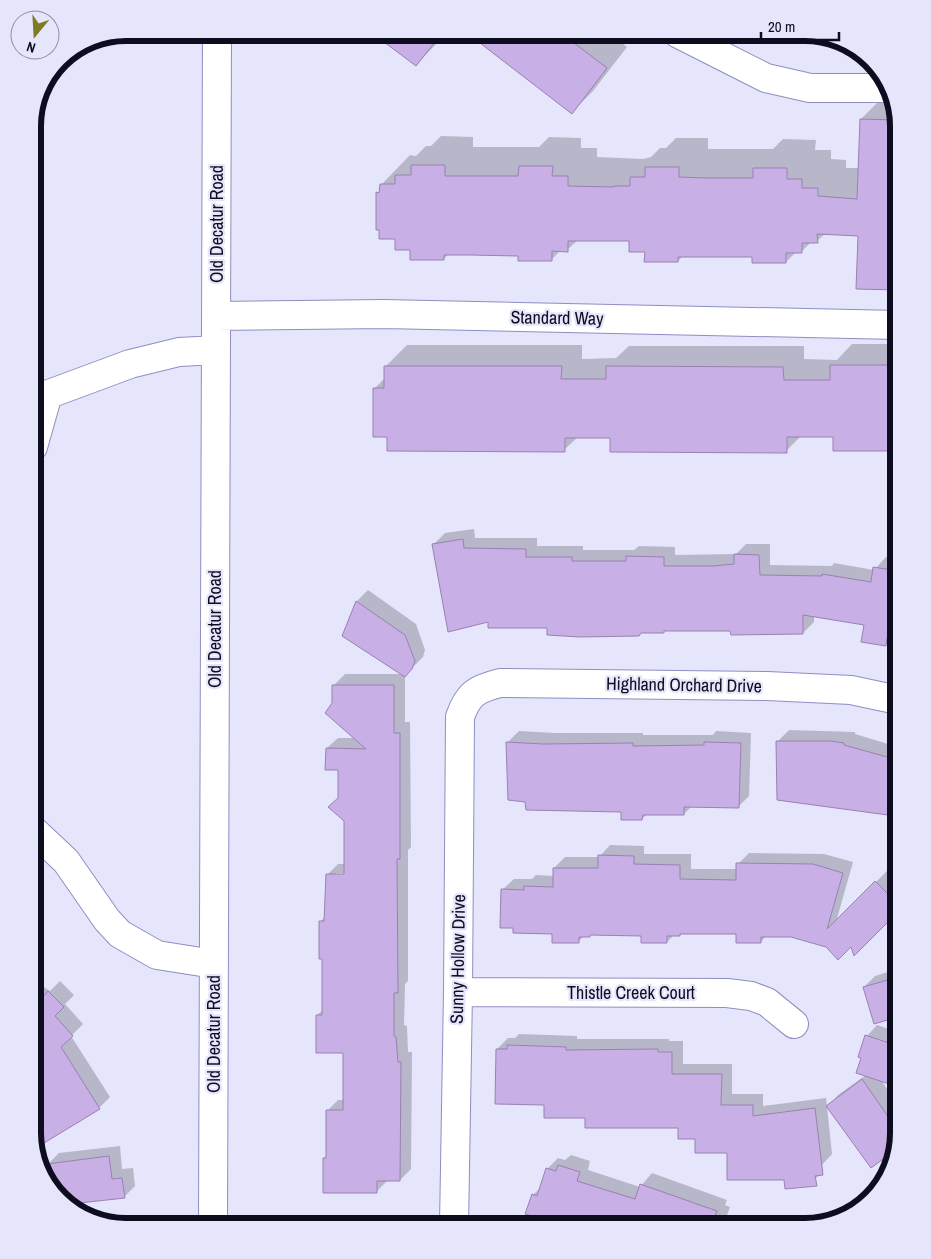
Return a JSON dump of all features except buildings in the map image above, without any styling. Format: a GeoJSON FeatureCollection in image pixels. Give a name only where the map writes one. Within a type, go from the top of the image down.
{"type":"FeatureCollection","features":[{"type":"Feature","properties":{"kind":"street","name":"Old Decatur Road"},"geometry":{"type":"LineString","coordinates":[[213,1218],[217,41]]}},
{"type":"Feature","properties":{"kind":"street"},"geometry":{"type":"LineString","coordinates":[[693,41],[766,78],[810,88],[880,88]]}},
{"type":"Feature","properties":{"kind":"street","name":"Standard Way"},"geometry":{"type":"LineString","coordinates":[[216,316],[384,314],[890,325]]}},
{"type":"Feature","properties":{"kind":"street"},"geometry":{"type":"LineString","coordinates":[[41,397],[130,364],[179,352],[216,350]]}},
{"type":"Feature","properties":{"kind":"street","name":"Highland Orchard Drive"},"geometry":{"type":"LineString","coordinates":[[472,694],[483,687],[500,683],[767,686],[850,690],[890,698]]}},
{"type":"Feature","properties":{"kind":"street","name":"Sunny Hollow Drive"},"geometry":{"type":"LineString","coordinates":[[454,1218],[460,717],[464,705],[472,694]]}},
{"type":"Feature","properties":{"kind":"street"},"geometry":{"type":"LineString","coordinates":[[41,838],[66,861],[107,920],[120,934],[157,956],[214,964]]}},
{"type":"Feature","properties":{"kind":"street","name":"Thistle Creek Court"},"geometry":{"type":"LineString","coordinates":[[458,992],[727,993],[751,996],[767,1002],[794,1024]]}}]}
